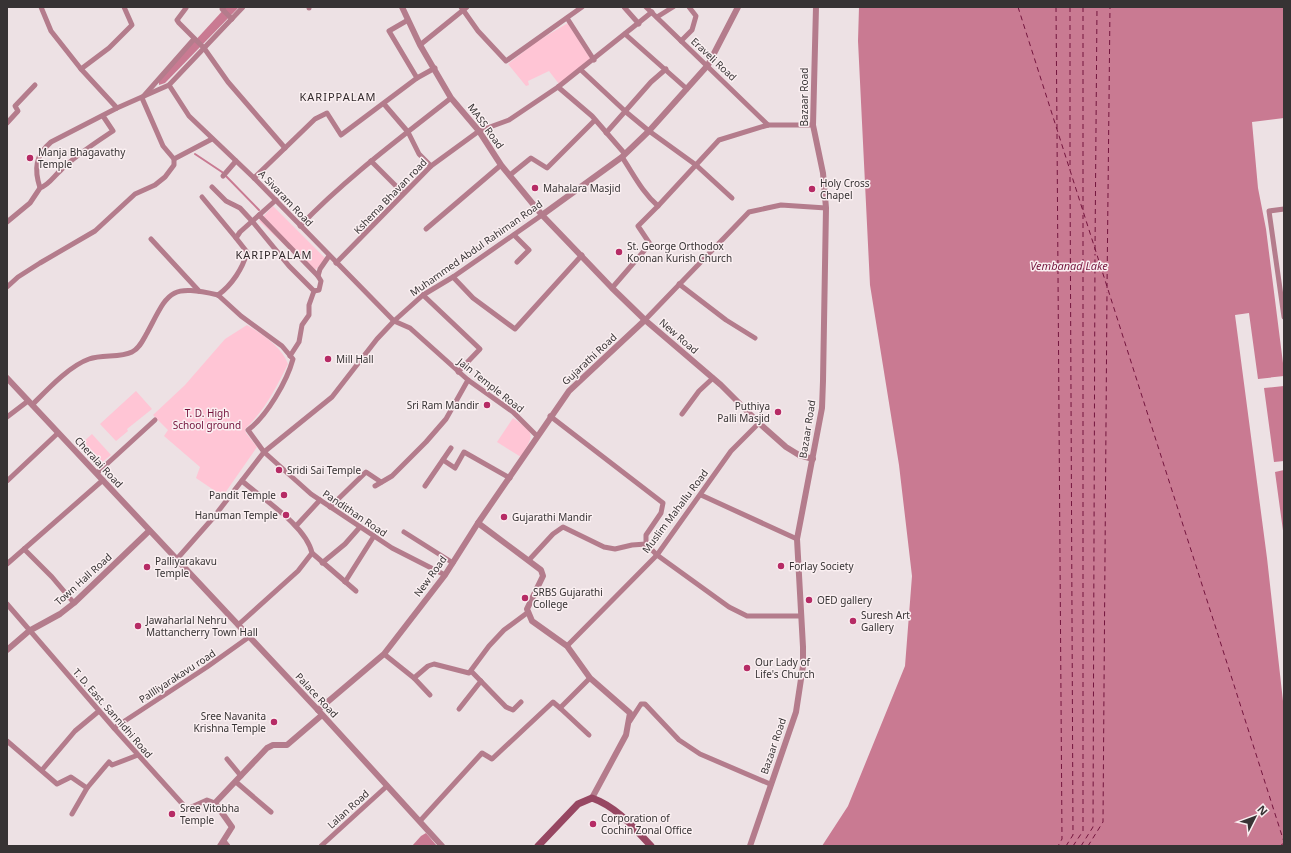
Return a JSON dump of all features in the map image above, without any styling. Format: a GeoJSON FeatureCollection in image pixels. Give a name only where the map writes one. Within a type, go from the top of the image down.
{"type":"FeatureCollection","features":[{"type":"Feature","properties":{"kind":"main road"},"geometry":{"type":"LineString","coordinates":[[538,846],[578,804],[592,798],[602,802],[621,815],[651,846]]}},
{"type":"Feature","properties":{"kind":"street"},"geometry":{"type":"LineString","coordinates":[[40,7],[51,31],[81,69],[117,108]]}},
{"type":"Feature","properties":{"kind":"street"},"geometry":{"type":"LineString","coordinates":[[81,69],[109,48],[132,25],[124,7]]}},
{"type":"Feature","properties":{"kind":"street"},"geometry":{"type":"LineString","coordinates":[[185,7],[186,8],[177,20],[203,48],[228,82],[285,148]]}},
{"type":"Feature","properties":{"kind":"street"},"geometry":{"type":"LineString","coordinates":[[40,188],[36,176],[38,155],[42,150],[51,142],[117,108],[169,85],[243,7]]}},
{"type":"Feature","properties":{"kind":"street","name":"MASS Road"},"geometry":{"type":"LineString","coordinates":[[402,7],[420,45],[452,98],[479,131],[501,165],[542,215]]}},
{"type":"Feature","properties":{"kind":"street"},"geometry":{"type":"LineString","coordinates":[[420,45],[464,8],[478,31],[506,61],[582,7]]}},
{"type":"Feature","properties":{"kind":"street"},"geometry":{"type":"LineString","coordinates":[[624,7],[638,24]]}},
{"type":"Feature","properties":{"kind":"street","name":"Eraveli Road"},"geometry":{"type":"LineString","coordinates":[[646,7],[708,65],[768,125]]}},
{"type":"Feature","properties":{"kind":"street"},"geometry":{"type":"LineString","coordinates":[[657,17],[673,7]]}},
{"type":"Feature","properties":{"kind":"street"},"geometry":{"type":"LineString","coordinates":[[681,40],[692,30],[696,16],[689,7]]}},
{"type":"Feature","properties":{"kind":"street","name":"Muhammed Abdul Rahiman Road"},"geometry":{"type":"LineString","coordinates":[[176,560],[213,518],[264,452],[332,397],[377,339],[422,295],[453,277],[542,215],[624,155],[649,131],[708,65],[738,7]]}},
{"type":"Feature","properties":{"kind":"street","name":"Bazaar Road"},"geometry":{"type":"LineString","coordinates":[[750,846],[770,784],[796,712],[802,666],[797,539],[813,459],[822,401],[826,208],[823,173],[813,125],[816,7]]}},
{"type":"Feature","properties":{"kind":"street"},"geometry":{"type":"LineString","coordinates":[[223,8],[232,18]]}},
{"type":"Feature","properties":{"kind":"street","name":"Kshema Bhavan road"},"geometry":{"type":"LineString","coordinates":[[336,263],[431,166],[479,131],[509,120],[558,87],[594,60],[652,12]]}},
{"type":"Feature","properties":{"kind":"street"},"geometry":{"type":"LineString","coordinates":[[567,18],[594,60]]}},
{"type":"Feature","properties":{"kind":"street"},"geometry":{"type":"LineString","coordinates":[[408,20],[389,31],[417,78]]}},
{"type":"Feature","properties":{"kind":"street"},"geometry":{"type":"LineString","coordinates":[[625,34],[688,89]]}},
{"type":"Feature","properties":{"kind":"street"},"geometry":{"type":"LineString","coordinates":[[142,98],[194,39]]}},
{"type":"Feature","properties":{"kind":"street"},"geometry":{"type":"LineString","coordinates":[[254,178],[315,119],[327,113],[341,135],[417,78],[435,68]]}},
{"type":"Feature","properties":{"kind":"street"},"geometry":{"type":"LineString","coordinates":[[606,133],[651,82],[666,69]]}},
{"type":"Feature","properties":{"kind":"street"},"geometry":{"type":"LineString","coordinates":[[581,70],[626,112],[649,131],[696,165],[732,198]]}},
{"type":"Feature","properties":{"kind":"street"},"geometry":{"type":"LineString","coordinates":[[7,124],[18,111],[15,106],[35,85]]}},
{"type":"Feature","properties":{"kind":"street","name":"A Sivaram Road"},"geometry":{"type":"LineString","coordinates":[[169,85],[189,116],[254,178],[394,321]]}},
{"type":"Feature","properties":{"kind":"street"},"geometry":{"type":"LineString","coordinates":[[558,87],[595,120],[606,133],[624,155],[634,179],[649,198],[658,206]]}},
{"type":"Feature","properties":{"kind":"street"},"geometry":{"type":"LineString","coordinates":[[7,287],[18,277],[45,259],[95,231],[135,194],[155,185],[165,177],[174,165],[174,159],[162,146],[142,98]]}},
{"type":"Feature","properties":{"kind":"street"},"geometry":{"type":"LineString","coordinates":[[300,226],[321,204],[371,161],[452,98]]}},
{"type":"Feature","properties":{"kind":"street"},"geometry":{"type":"LineString","coordinates":[[384,104],[408,132],[419,154],[431,166]]}},
{"type":"Feature","properties":{"kind":"street"},"geometry":{"type":"LineString","coordinates":[[7,222],[30,203],[40,188],[46,186],[61,170],[91,145],[113,131],[103,116]]}},
{"type":"Feature","properties":{"kind":"street"},"geometry":{"type":"LineString","coordinates":[[510,175],[531,158],[547,168],[595,120]]}},
{"type":"Feature","properties":{"kind":"street"},"geometry":{"type":"LineString","coordinates":[[612,288],[650,244],[638,226],[719,140],[768,125],[813,125]]}},
{"type":"Feature","properties":{"kind":"street"},"geometry":{"type":"LineString","coordinates":[[174,159],[212,139]]}},
{"type":"Feature","properties":{"kind":"street"},"geometry":{"type":"LineString","coordinates":[[224,174],[236,161]]}},
{"type":"Feature","properties":{"kind":"street"},"geometry":{"type":"LineString","coordinates":[[371,161],[403,193]]}},
{"type":"Feature","properties":{"kind":"street"},"geometry":{"type":"LineString","coordinates":[[426,228],[501,165]]}},
{"type":"Feature","properties":{"kind":"street"},"geometry":{"type":"LineString","coordinates":[[212,187],[226,201],[240,208],[289,266],[314,291]]}},
{"type":"Feature","properties":{"kind":"street"},"geometry":{"type":"LineString","coordinates":[[202,197],[247,252],[244,262],[228,288],[218,295]]}},
{"type":"Feature","properties":{"kind":"street"},"geometry":{"type":"LineString","coordinates":[[236,238],[252,221],[276,200]]}},
{"type":"Feature","properties":{"kind":"street"},"geometry":{"type":"LineString","coordinates":[[645,320],[749,212],[781,205],[826,208]]}},
{"type":"Feature","properties":{"kind":"street"},"geometry":{"type":"LineString","coordinates":[[1284,209],[1269,211],[1284,317]]}},
{"type":"Feature","properties":{"kind":"street"},"geometry":{"type":"LineString","coordinates":[[260,215],[318,276],[321,281],[319,290],[314,291]]}},
{"type":"Feature","properties":{"kind":"street","name":"New Road"},"geometry":{"type":"LineString","coordinates":[[542,215],[645,320],[713,378],[759,423],[786,447],[799,455],[813,459]]}},
{"type":"Feature","properties":{"kind":"street"},"geometry":{"type":"LineString","coordinates":[[514,235],[529,250],[517,262]]}},
{"type":"Feature","properties":{"kind":"street"},"geometry":{"type":"LineString","coordinates":[[151,239],[199,291]]}},
{"type":"Feature","properties":{"kind":"street"},"geometry":{"type":"LineString","coordinates":[[453,277],[473,298],[515,330],[582,255]]}},
{"type":"Feature","properties":{"kind":"street"},"geometry":{"type":"LineString","coordinates":[[318,276],[320,269],[330,256]]}},
{"type":"Feature","properties":{"kind":"street"},"geometry":{"type":"LineString","coordinates":[[679,284],[726,320],[755,338]]}},
{"type":"Feature","properties":{"kind":"street"},"geometry":{"type":"LineString","coordinates":[[7,417],[30,403],[81,363],[97,357],[131,353],[136,349],[145,336],[163,302],[169,295],[178,290],[199,291],[218,295],[241,316],[282,346],[290,356],[299,342],[302,325],[309,315],[309,305],[314,291]]}},
{"type":"Feature","properties":{"kind":"street"},"geometry":{"type":"LineString","coordinates":[[422,295],[480,349],[458,372]]}},
{"type":"Feature","properties":{"kind":"street","name":"Gujarathi Road"},"geometry":{"type":"LineString","coordinates":[[537,436],[569,391],[645,320]]}},
{"type":"Feature","properties":{"kind":"street","name":"Jain Temple Road"},"geometry":{"type":"LineString","coordinates":[[394,321],[410,328],[458,372],[513,412],[537,436]]}},
{"type":"Feature","properties":{"kind":"street","name":"Pandithan Road"},"geometry":{"type":"LineString","coordinates":[[290,356],[293,359],[291,365],[276,395],[260,420],[248,430],[264,452],[311,494],[392,548],[445,575]]}},
{"type":"Feature","properties":{"kind":"street","name":"Cheralai Road"},"geometry":{"type":"LineString","coordinates":[[7,378],[176,560]]}},
{"type":"Feature","properties":{"kind":"street"},"geometry":{"type":"LineString","coordinates":[[682,414],[699,391],[713,378]]}},
{"type":"Feature","properties":{"kind":"street"},"geometry":{"type":"LineString","coordinates":[[375,486],[392,476],[426,442],[446,419],[468,380]]}},
{"type":"Feature","properties":{"kind":"street"},"geometry":{"type":"LineString","coordinates":[[550,416],[663,503],[661,513],[646,535],[646,544],[657,555],[729,607],[747,616],[800,616]]}},
{"type":"Feature","properties":{"kind":"street"},"geometry":{"type":"LineString","coordinates":[[97,474],[155,420]]}},
{"type":"Feature","properties":{"kind":"street","name":"Muslim Mahallu Road"},"geometry":{"type":"LineString","coordinates":[[567,646],[657,555],[731,452],[759,423]]}},
{"type":"Feature","properties":{"kind":"street"},"geometry":{"type":"LineString","coordinates":[[7,481],[58,433]]}},
{"type":"Feature","properties":{"kind":"street","name":"New Road"},"geometry":{"type":"LineString","coordinates":[[215,803],[267,748],[273,745],[287,745],[320,712],[384,654],[445,575],[537,436]]}},
{"type":"Feature","properties":{"kind":"street"},"geometry":{"type":"LineString","coordinates":[[425,486],[450,448]]}},
{"type":"Feature","properties":{"kind":"street"},"geometry":{"type":"LineString","coordinates":[[443,460],[455,468],[464,452],[510,478]]}},
{"type":"Feature","properties":{"kind":"street"},"geometry":{"type":"LineString","coordinates":[[330,507],[366,472],[381,482]]}},
{"type":"Feature","properties":{"kind":"street"},"geometry":{"type":"LineString","coordinates":[[7,564],[103,480]]}},
{"type":"Feature","properties":{"kind":"street"},"geometry":{"type":"LineString","coordinates":[[242,481],[296,526],[306,538],[312,553],[356,591]]}},
{"type":"Feature","properties":{"kind":"street"},"geometry":{"type":"LineString","coordinates":[[700,495],[797,539]]}},
{"type":"Feature","properties":{"kind":"street"},"geometry":{"type":"LineString","coordinates":[[296,526],[320,500]]}},
{"type":"Feature","properties":{"kind":"street"},"geometry":{"type":"LineString","coordinates":[[414,678],[428,666],[434,664],[465,673],[472,671],[489,646],[504,630],[527,612],[543,576],[541,570],[529,560],[478,523]]}},
{"type":"Feature","properties":{"kind":"street"},"geometry":{"type":"LineString","coordinates":[[322,563],[345,544],[360,527]]}},
{"type":"Feature","properties":{"kind":"street"},"geometry":{"type":"LineString","coordinates":[[529,560],[554,534],[563,527],[604,547],[615,550],[632,545],[646,544]]}},
{"type":"Feature","properties":{"kind":"street","name":"Town Hall Road"},"geometry":{"type":"LineString","coordinates":[[7,650],[29,631],[60,614],[74,603],[149,531]]}},
{"type":"Feature","properties":{"kind":"street"},"geometry":{"type":"LineString","coordinates":[[404,532],[452,563]]}},
{"type":"Feature","properties":{"kind":"street"},"geometry":{"type":"LineString","coordinates":[[345,582],[374,536]]}},
{"type":"Feature","properties":{"kind":"street"},"geometry":{"type":"LineString","coordinates":[[24,549],[52,576],[74,603]]}},
{"type":"Feature","properties":{"kind":"street"},"geometry":{"type":"LineString","coordinates":[[238,625],[298,571],[312,553]]}},
{"type":"Feature","properties":{"kind":"street","name":"Palace Road"},"geometry":{"type":"LineString","coordinates":[[176,560],[320,712],[442,846]]}},
{"type":"Feature","properties":{"kind":"street","name":"T. D. East. Sannidhi Road"},"geometry":{"type":"LineString","coordinates":[[7,604],[99,711],[187,809],[207,800],[215,803]]}},
{"type":"Feature","properties":{"kind":"street"},"geometry":{"type":"LineString","coordinates":[[527,612],[532,621],[567,646],[590,678],[630,713],[630,721],[626,735],[592,798]]}},
{"type":"Feature","properties":{"kind":"street","name":"Pallliyarakavu road"},"geometry":{"type":"LineString","coordinates":[[114,728],[207,667],[249,637]]}},
{"type":"Feature","properties":{"kind":"street"},"geometry":{"type":"LineString","coordinates":[[384,654],[414,678],[430,695]]}},
{"type":"Feature","properties":{"kind":"street"},"geometry":{"type":"LineString","coordinates":[[472,671],[506,707],[513,710],[521,702]]}},
{"type":"Feature","properties":{"kind":"street"},"geometry":{"type":"LineString","coordinates":[[560,708],[590,678]]}},
{"type":"Feature","properties":{"kind":"street"},"geometry":{"type":"LineString","coordinates":[[459,709],[481,681]]}},
{"type":"Feature","properties":{"kind":"street"},"geometry":{"type":"LineString","coordinates":[[420,821],[482,753],[492,759],[553,702],[589,735]]}},
{"type":"Feature","properties":{"kind":"street"},"geometry":{"type":"LineString","coordinates":[[630,721],[641,704],[645,704],[679,740],[700,754],[770,784]]}},
{"type":"Feature","properties":{"kind":"street"},"geometry":{"type":"LineString","coordinates":[[42,770],[75,731],[99,711]]}},
{"type":"Feature","properties":{"kind":"street"},"geometry":{"type":"LineString","coordinates":[[7,742],[57,784],[71,776],[87,788]]}},
{"type":"Feature","properties":{"kind":"street"},"geometry":{"type":"LineString","coordinates":[[72,814],[87,788],[109,762],[112,765],[138,755]]}},
{"type":"Feature","properties":{"kind":"street"},"geometry":{"type":"LineString","coordinates":[[227,759],[242,776]]}},
{"type":"Feature","properties":{"kind":"street"},"geometry":{"type":"LineString","coordinates":[[236,782],[271,812]]}},
{"type":"Feature","properties":{"kind":"street","name":"Lalan Road"},"geometry":{"type":"LineString","coordinates":[[321,846],[387,786]]}},
{"type":"Feature","properties":{"kind":"street"},"geometry":{"type":"LineString","coordinates":[[215,803],[232,827],[224,844]]}},
{"type":"Feature","properties":{"kind":"green space"},"geometry":{"type":"Polygon","coordinates":[[[568,23],[591,60],[559,84],[549,71],[528,81],[529,85],[526,86],[508,64],[536,42],[568,23]]]}},
{"type":"Feature","properties":{"kind":"green space"},"geometry":{"type":"Polygon","coordinates":[[[273,206],[326,259],[313,272],[259,221],[273,206]]]}},
{"type":"Feature","properties":{"kind":"green space","name":"T. D. High School ground"},"geometry":{"type":"Polygon","coordinates":[[[247,325],[265,337],[276,347],[281,352],[288,364],[264,406],[245,429],[246,433],[257,447],[225,493],[218,493],[196,478],[200,467],[164,436],[168,430],[153,415],[185,385],[225,339],[247,325]]]}},
{"type":"Feature","properties":{"kind":"green space"},"geometry":{"type":"Polygon","coordinates":[[[136,391],[152,409],[127,429],[128,431],[116,441],[100,424],[136,391]]]}},
{"type":"Feature","properties":{"kind":"green space"},"geometry":{"type":"Polygon","coordinates":[[[513,418],[529,431],[530,435],[530,439],[521,457],[497,442],[513,418]]]}},
{"type":"Feature","properties":{"kind":"green space"},"geometry":{"type":"Polygon","coordinates":[[[92,434],[111,455],[100,464],[82,443],[92,434]]]}},
{"type":"Feature","properties":{"kind":"water"},"geometry":{"type":"Polygon","coordinates":[[[226,7],[239,7],[165,83],[159,85],[159,80],[226,7]]]}},
{"type":"Feature","properties":{"kind":"water","name":"Vembanad Lake"},"geometry":{"type":"Polygon","coordinates":[[[859,7],[1284,7],[1284,118],[1252,122],[1258,188],[1266,229],[1284,371],[1284,846],[822,846],[848,806],[905,666],[912,576],[899,465],[870,285],[858,41],[859,7]]]}},
{"type":"Feature","properties":{"kind":"water"},"geometry":{"type":"Polygon","coordinates":[[[426,833],[437,846],[412,846],[421,836],[426,833]]]}},
{"type":"Feature","properties":{"kind":"pier"},"geometry":{"type":"Polygon","coordinates":[[[1249,313],[1258,379],[1284,376],[1284,386],[1264,388],[1274,462],[1284,461],[1284,470],[1275,472],[1284,538],[1284,710],[1267,558],[1235,315],[1249,313]]]}},
{"type":"Feature","properties":{"kind":"waterway"},"geometry":{"type":"LineString","coordinates":[[195,154],[222,172],[259,210]]}},
{"type":"Feature","properties":{"kind":"ferry route"},"geometry":{"type":"LineString","coordinates":[[1018,7],[1284,842]]}},
{"type":"Feature","properties":{"kind":"ferry route"},"geometry":{"type":"LineString","coordinates":[[1056,7],[1057,129]]}},
{"type":"Feature","properties":{"kind":"ferry route"},"geometry":{"type":"LineString","coordinates":[[1070,7],[1070,170]]}},
{"type":"Feature","properties":{"kind":"ferry route"},"geometry":{"type":"LineString","coordinates":[[1083,7],[1083,210]]}},
{"type":"Feature","properties":{"kind":"ferry route"},"geometry":{"type":"LineString","coordinates":[[1095,250],[1097,7]]}},
{"type":"Feature","properties":{"kind":"ferry route"},"geometry":{"type":"LineString","coordinates":[[1107,288],[1110,7]]}},
{"type":"Feature","properties":{"kind":"ferry route"},"geometry":{"type":"LineString","coordinates":[[1057,134],[1062,839],[1058,846]]}},
{"type":"Feature","properties":{"kind":"ferry route"},"geometry":{"type":"LineString","coordinates":[[1066,846],[1073,835],[1070,174]]}},
{"type":"Feature","properties":{"kind":"ferry route"},"geometry":{"type":"LineString","coordinates":[[1073,846],[1083,831],[1083,215]]}},
{"type":"Feature","properties":{"kind":"ferry route"},"geometry":{"type":"LineString","coordinates":[[1081,846],[1093,827],[1095,254]]}},
{"type":"Feature","properties":{"kind":"ferry route"},"geometry":{"type":"LineString","coordinates":[[1088,846],[1103,822],[1107,292]]}},
{"type":"Feature","properties":{"kind":"ferry route"},"geometry":{"type":"LineString","coordinates":[[1280,846],[1284,843]]}},
{"type":"Feature","properties":{"kind":"place","name":"Manja Bhagavathy Temple"},"geometry":{"type":"Point","coordinates":[30,158]}},
{"type":"Feature","properties":{"kind":"place","name":"Mahalara Masjid"},"geometry":{"type":"Point","coordinates":[535,188]}},
{"type":"Feature","properties":{"kind":"place","name":"Holy Cross Chapel"},"geometry":{"type":"Point","coordinates":[812,189]}},
{"type":"Feature","properties":{"kind":"place","name":"St. George Orthodox Koonan Kurish Church"},"geometry":{"type":"Point","coordinates":[619,252]}},
{"type":"Feature","properties":{"kind":"place","name":"Mill Hall"},"geometry":{"type":"Point","coordinates":[328,359]}},
{"type":"Feature","properties":{"kind":"place","name":"Sri Ram Mandir"},"geometry":{"type":"Point","coordinates":[487,405]}},
{"type":"Feature","properties":{"kind":"place","name":"Puthiya Palli Masjid"},"geometry":{"type":"Point","coordinates":[778,412]}},
{"type":"Feature","properties":{"kind":"place","name":"Sridi Sai Temple"},"geometry":{"type":"Point","coordinates":[279,470]}},
{"type":"Feature","properties":{"kind":"place","name":"Pandit Temple"},"geometry":{"type":"Point","coordinates":[284,495]}},
{"type":"Feature","properties":{"kind":"place","name":"Hanuman Temple"},"geometry":{"type":"Point","coordinates":[286,515]}},
{"type":"Feature","properties":{"kind":"place","name":"Gujarathi Mandir"},"geometry":{"type":"Point","coordinates":[504,517]}},
{"type":"Feature","properties":{"kind":"place","name":"Forlay Society"},"geometry":{"type":"Point","coordinates":[781,566]}},
{"type":"Feature","properties":{"kind":"place","name":"Palliyarakavu Temple"},"geometry":{"type":"Point","coordinates":[147,567]}},
{"type":"Feature","properties":{"kind":"place","name":"SRBS Gujarathi College"},"geometry":{"type":"Point","coordinates":[525,598]}},
{"type":"Feature","properties":{"kind":"place","name":"OED gallery"},"geometry":{"type":"Point","coordinates":[809,600]}},
{"type":"Feature","properties":{"kind":"place","name":"Suresh Art Gallery"},"geometry":{"type":"Point","coordinates":[853,621]}},
{"type":"Feature","properties":{"kind":"place","name":"Jawaharlal Nehru Mattancherry Town Hall"},"geometry":{"type":"Point","coordinates":[138,626]}},
{"type":"Feature","properties":{"kind":"place","name":"Our Lady of Life's Church"},"geometry":{"type":"Point","coordinates":[747,668]}},
{"type":"Feature","properties":{"kind":"place","name":"Sree Navanita Krishna Temple"},"geometry":{"type":"Point","coordinates":[274,722]}},
{"type":"Feature","properties":{"kind":"place","name":"Sree Vitobha Temple"},"geometry":{"type":"Point","coordinates":[172,814]}},
{"type":"Feature","properties":{"kind":"place","name":"Corporation of Cochin Zonal Office"},"geometry":{"type":"Point","coordinates":[593,824]}},
{"type":"Feature","properties":{"kind":"district","name":"KARIPPALAM"},"geometry":{"type":"Point","coordinates":[338,97]}},
{"type":"Feature","properties":{"kind":"district","name":"KARIPPALAM"},"geometry":{"type":"Point","coordinates":[274,255]}}]}
